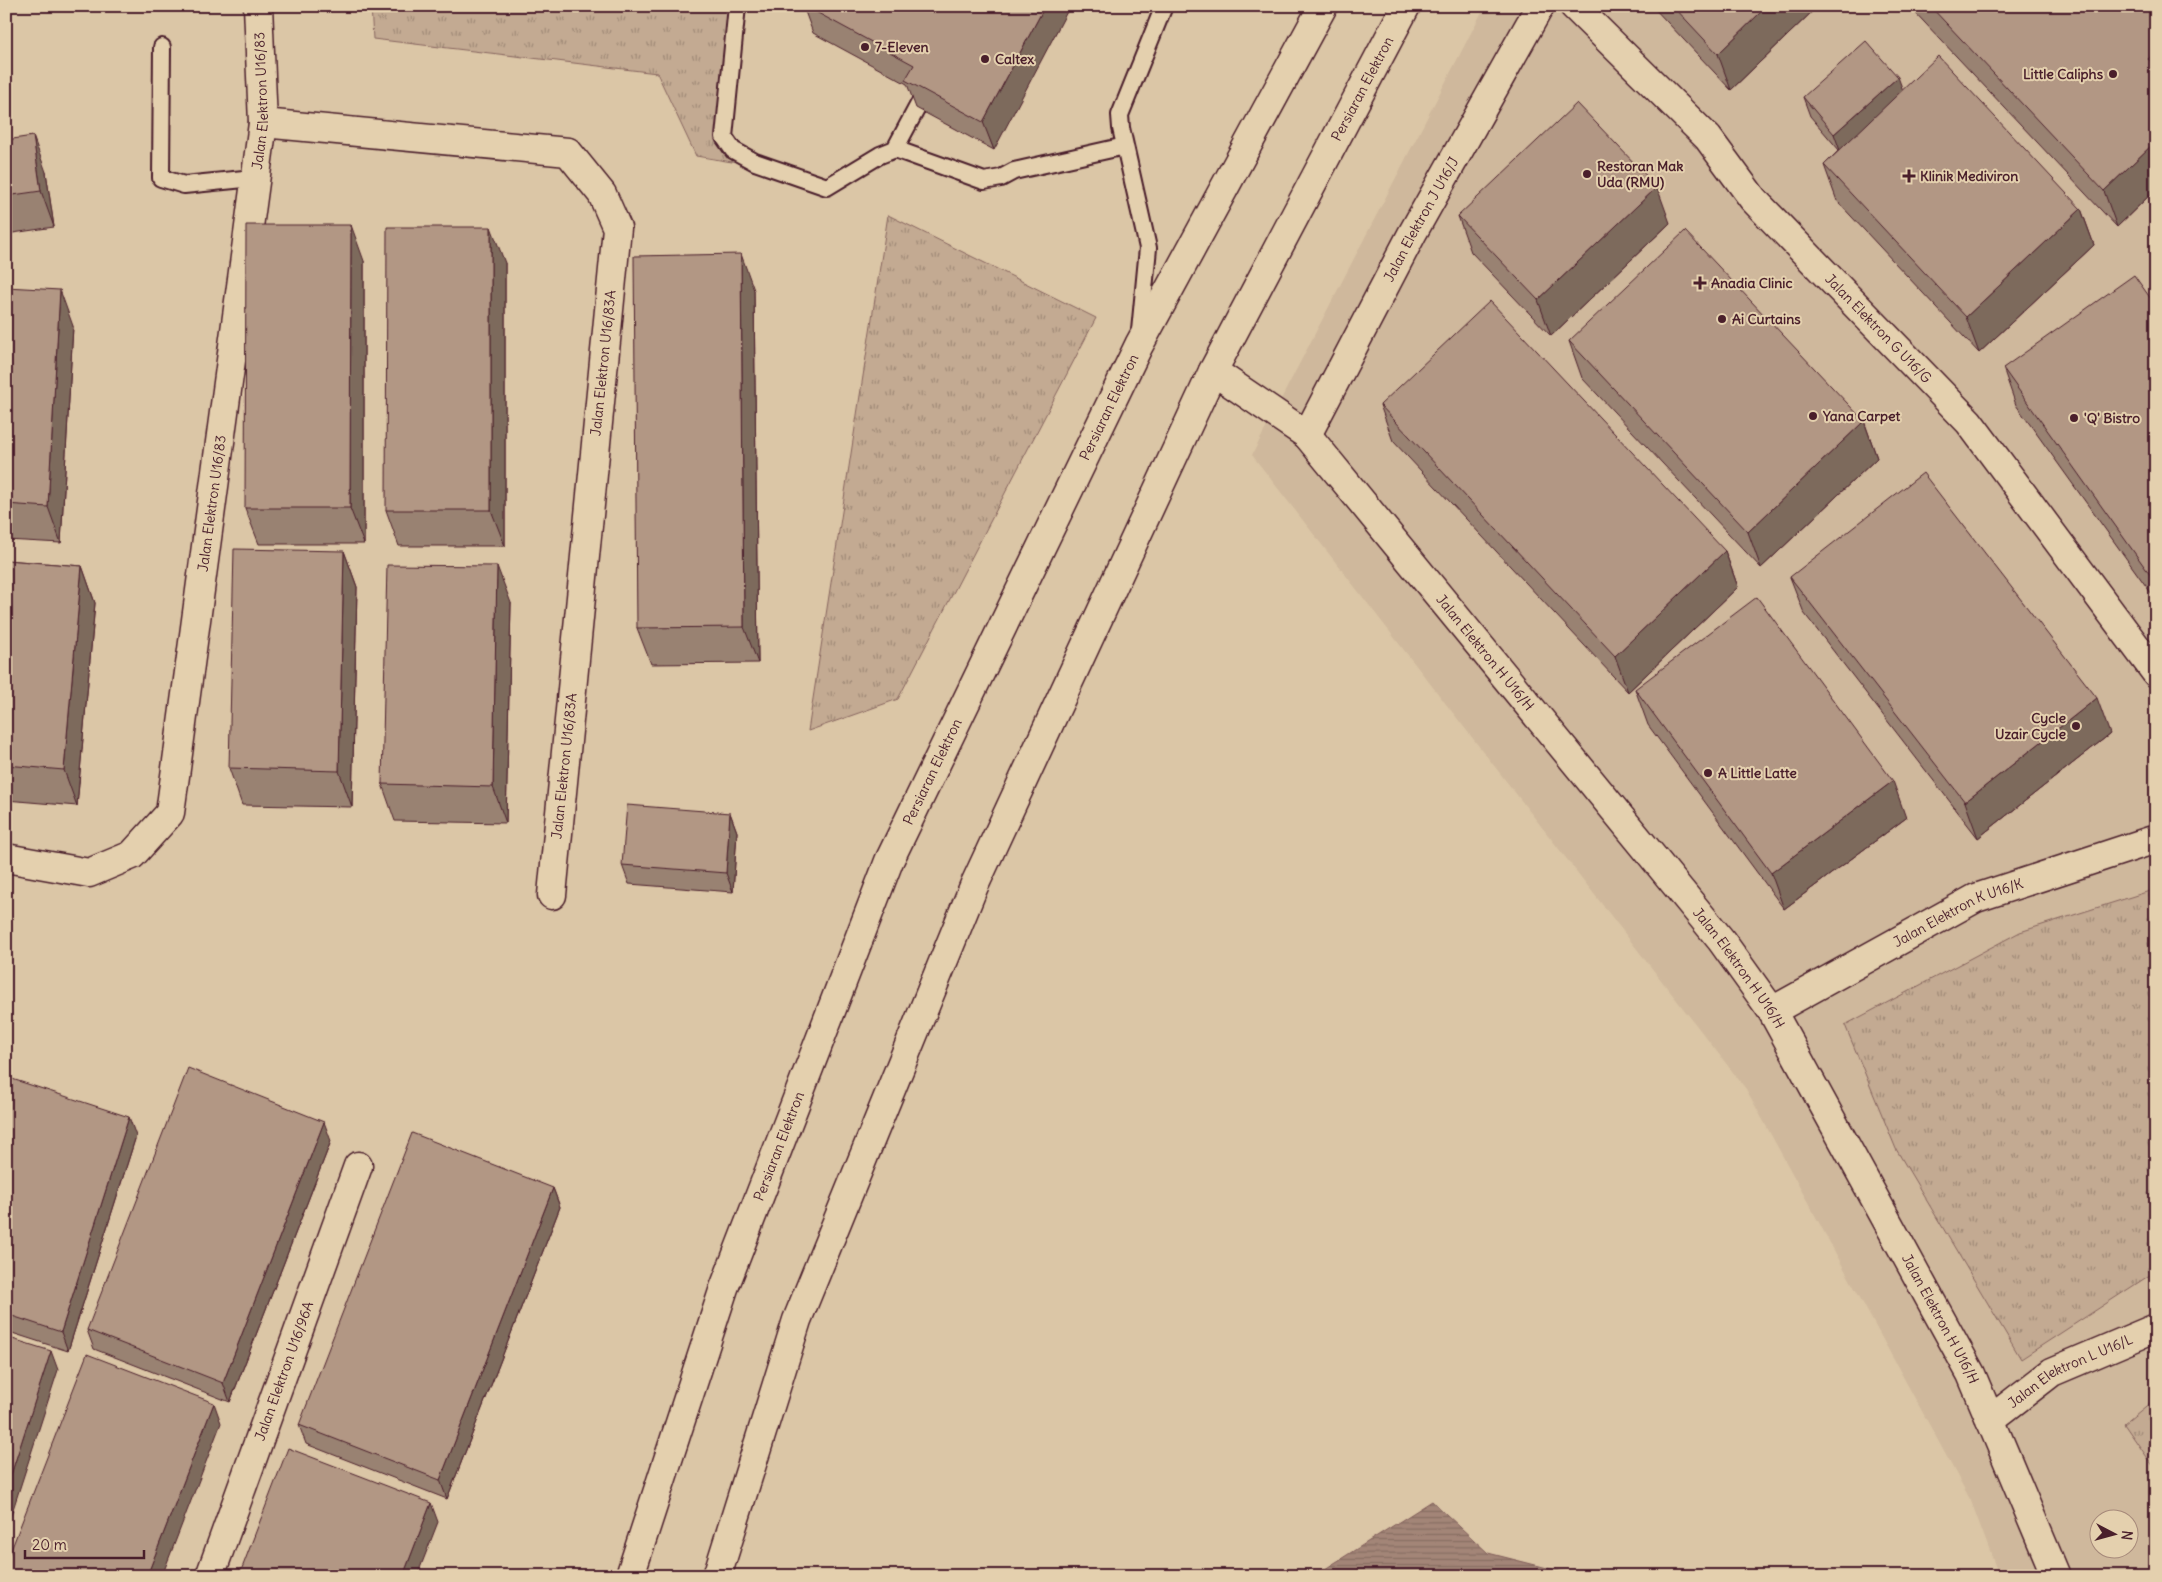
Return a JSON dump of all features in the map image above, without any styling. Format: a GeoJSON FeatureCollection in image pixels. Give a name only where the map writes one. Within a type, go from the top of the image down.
{"type":"FeatureCollection","features":[{"type":"Feature","properties":{"kind":"street","name":"Jalan Elektron U16/83"},"geometry":{"type":"LineString","coordinates":[[6,858],[90,873],[132,855],[170,813],[254,178],[263,123],[258,6]]}},
{"type":"Feature","properties":{"kind":"street","name":"Persiaran Elektron"},"geometry":{"type":"LineString","coordinates":[[630,1576],[724,1288],[888,861],[1139,346],[1323,6]]}},
{"type":"Feature","properties":{"kind":"street","name":"Persiaran Elektron"},"geometry":{"type":"LineString","coordinates":[[718,1576],[797,1320],[974,886],[1213,370],[1406,6]]}},
{"type":"Feature","properties":{"kind":"street","name":"Jalan Elektron J U16/J"},"geometry":{"type":"LineString","coordinates":[[1307,436],[1412,234],[1540,6]]}},
{"type":"Feature","properties":{"kind":"street","name":"Jalan Elektron G U16/G"},"geometry":{"type":"LineString","coordinates":[[1574,6],[1708,138],[1753,199],[1969,422],[2156,673]]}},
{"type":"Feature","properties":{"kind":"street","name":"Jalan Elektron U16/83A"},"geometry":{"type":"LineString","coordinates":[[263,123],[568,152],[602,194],[616,228],[552,895]]}},
{"type":"Feature","properties":{"kind":"street","name":"Jalan Elektron H U16/H"},"geometry":{"type":"LineString","coordinates":[[1213,370],[1307,436],[1721,940],[1772,1011],[1971,1374],[2056,1576]]}},
{"type":"Feature","properties":{"kind":"street","name":"Jalan Elektron K U16/K"},"geometry":{"type":"LineString","coordinates":[[1772,1011],[1976,898],[2156,839]]}},
{"type":"Feature","properties":{"kind":"street","name":"Jalan Elektron U16/96A"},"geometry":{"type":"LineString","coordinates":[[210,1576],[358,1166]]}},
{"type":"Feature","properties":{"kind":"street","name":"Jalan Elektron L U16/L"},"geometry":{"type":"LineString","coordinates":[[1990,1420],[2052,1372],[2156,1328]]}},
{"type":"Feature","properties":{"kind":"lane"},"geometry":{"type":"LineString","coordinates":[[738,6],[724,137],[733,150],[756,162],[827,187],[880,155],[895,149],[935,73]]}},
{"type":"Feature","properties":{"kind":"lane"},"geometry":{"type":"LineString","coordinates":[[1139,346],[1148,248],[1120,115],[1157,9]]}},
{"type":"Feature","properties":{"kind":"lane"},"geometry":{"type":"LineString","coordinates":[[162,46],[160,178],[184,185],[254,178]]}},
{"type":"Feature","properties":{"kind":"lane"},"geometry":{"type":"LineString","coordinates":[[895,149],[984,181],[1001,178],[1014,171],[1125,146]]}},
{"type":"Feature","properties":{"kind":"shaded area"},"geometry":{"type":"Polygon","coordinates":[[[1485,6],[2156,6],[2156,1576],[1999,1576],[1971,1501],[1746,1089],[1252,455],[1485,6]]]}},
{"type":"Feature","properties":{"kind":"shaded area"},"geometry":{"type":"Polygon","coordinates":[[[1432,1501],[1488,1553],[1579,1576],[1314,1576],[1432,1501]]]}},
{"type":"Feature","properties":{"kind":"green space"},"geometry":{"type":"Polygon","coordinates":[[[371,6],[740,6],[732,162],[696,156],[657,73],[373,39],[371,6]]]}},
{"type":"Feature","properties":{"kind":"green space"},"geometry":{"type":"Polygon","coordinates":[[[888,215],[1096,318],[898,699],[808,731],[888,215]]]}},
{"type":"Feature","properties":{"kind":"green space"},"geometry":{"type":"Polygon","coordinates":[[[2156,889],[2156,1271],[2021,1359],[1896,1149],[1845,1025],[2020,932],[2156,889]]]}},
{"type":"Feature","properties":{"kind":"green space"},"geometry":{"type":"Polygon","coordinates":[[[2156,1398],[2156,1470],[2124,1424],[2156,1398]]]}},
{"type":"Feature","properties":{"kind":"building"},"geometry":{"type":"Polygon","coordinates":[[[805,6],[937,6],[943,9],[945,6],[1045,6],[983,122],[905,80],[914,65],[805,6]]]}},
{"type":"Feature","properties":{"kind":"building"},"geometry":{"type":"Polygon","coordinates":[[[1673,6],[1767,6],[1718,54],[1673,6]]]}},
{"type":"Feature","properties":{"kind":"building"},"geometry":{"type":"Polygon","coordinates":[[[1930,6],[2156,6],[2156,51],[2148,59],[2156,67],[2156,141],[2104,191],[1930,6]]]}},
{"type":"Feature","properties":{"kind":"building"},"geometry":{"type":"Polygon","coordinates":[[[1866,41],[1898,77],[1834,134],[1803,97],[1866,41]]]}},
{"type":"Feature","properties":{"kind":"building"},"geometry":{"type":"Polygon","coordinates":[[[1938,56],[2081,209],[1966,317],[1824,165],[1938,56]]]}},
{"type":"Feature","properties":{"kind":"building"},"geometry":{"type":"Polygon","coordinates":[[[1577,103],[1657,187],[1538,300],[1458,216],[1577,103]]]}},
{"type":"Feature","properties":{"kind":"building"},"geometry":{"type":"Polygon","coordinates":[[[33,136],[41,191],[6,196],[6,140],[33,136]]]}},
{"type":"Feature","properties":{"kind":"building"},"geometry":{"type":"Polygon","coordinates":[[[246,225],[351,225],[350,508],[245,508],[246,225]]]}},
{"type":"Feature","properties":{"kind":"building"},"geometry":{"type":"Polygon","coordinates":[[[387,227],[491,227],[491,510],[386,510],[387,227]]]}},
{"type":"Feature","properties":{"kind":"building"},"geometry":{"type":"Polygon","coordinates":[[[1685,231],[1864,421],[1748,532],[1569,341],[1685,231]]]}},
{"type":"Feature","properties":{"kind":"building"},"geometry":{"type":"Polygon","coordinates":[[[741,254],[744,627],[637,628],[634,256],[741,254]]]}},
{"type":"Feature","properties":{"kind":"building"},"geometry":{"type":"Polygon","coordinates":[[[2134,275],[2156,306],[2156,583],[2003,368],[2134,275]]]}},
{"type":"Feature","properties":{"kind":"building"},"geometry":{"type":"Polygon","coordinates":[[[6,287],[60,290],[48,507],[6,504],[6,287]]]}},
{"type":"Feature","properties":{"kind":"building"},"geometry":{"type":"Polygon","coordinates":[[[1490,301],[1725,551],[1615,656],[1380,405],[1490,301]]]}},
{"type":"Feature","properties":{"kind":"building"},"geometry":{"type":"Polygon","coordinates":[[[1923,473],[2097,698],[1965,802],[1790,577],[1923,473]]]}},
{"type":"Feature","properties":{"kind":"building"},"geometry":{"type":"Polygon","coordinates":[[[234,549],[344,551],[339,771],[229,768],[234,549]]]}},
{"type":"Feature","properties":{"kind":"building"},"geometry":{"type":"Polygon","coordinates":[[[6,560],[82,566],[64,770],[6,765],[6,560]]]}},
{"type":"Feature","properties":{"kind":"building"},"geometry":{"type":"Polygon","coordinates":[[[387,565],[497,566],[493,787],[382,784],[387,565]]]}},
{"type":"Feature","properties":{"kind":"building"},"geometry":{"type":"Polygon","coordinates":[[[1757,597],[1893,781],[1771,873],[1635,689],[1757,597]]]}},
{"type":"Feature","properties":{"kind":"building"},"geometry":{"type":"Polygon","coordinates":[[[627,805],[730,813],[726,873],[622,865],[627,805]]]}},
{"type":"Feature","properties":{"kind":"building"},"geometry":{"type":"Polygon","coordinates":[[[188,1068],[324,1122],[223,1383],[87,1330],[188,1068]]]}},
{"type":"Feature","properties":{"kind":"building"},"geometry":{"type":"Polygon","coordinates":[[[6,1077],[129,1117],[61,1332],[6,1314],[6,1077]]]}},
{"type":"Feature","properties":{"kind":"building"},"geometry":{"type":"Polygon","coordinates":[[[412,1133],[553,1188],[440,1480],[299,1425],[412,1133]]]}},
{"type":"Feature","properties":{"kind":"building"},"geometry":{"type":"Polygon","coordinates":[[[6,1337],[51,1351],[6,1490],[6,1337]]]}},
{"type":"Feature","properties":{"kind":"building"},"geometry":{"type":"Polygon","coordinates":[[[87,1354],[214,1403],[147,1576],[6,1576],[6,1563],[87,1354]]]}},
{"type":"Feature","properties":{"kind":"building"},"geometry":{"type":"Polygon","coordinates":[[[288,1448],[431,1503],[403,1576],[239,1576],[288,1448]]]}},
{"type":"Feature","properties":{"kind":"place","name":"7-Eleven"},"geometry":{"type":"Point","coordinates":[865,47]}},
{"type":"Feature","properties":{"kind":"place","name":"Caltex"},"geometry":{"type":"Point","coordinates":[985,59]}},
{"type":"Feature","properties":{"kind":"place","name":"Little Caliphs"},"geometry":{"type":"Point","coordinates":[2113,74]}},
{"type":"Feature","properties":{"kind":"place","name":"Restoran Mak Uda (RMU)"},"geometry":{"type":"Point","coordinates":[1587,174]}},
{"type":"Feature","properties":{"kind":"place","name":"Klinik Mediviron"},"geometry":{"type":"Point","coordinates":[1909,176]}},
{"type":"Feature","properties":{"kind":"place","name":"Anadia Clinic"},"geometry":{"type":"Point","coordinates":[1700,283]}},
{"type":"Feature","properties":{"kind":"place","name":"Ai Curtains"},"geometry":{"type":"Point","coordinates":[1722,319]}},
{"type":"Feature","properties":{"kind":"place","name":"Yana Carpet"},"geometry":{"type":"Point","coordinates":[1813,416]}},
{"type":"Feature","properties":{"kind":"place","name":"'Q' Bistro"},"geometry":{"type":"Point","coordinates":[2074,418]}},
{"type":"Feature","properties":{"kind":"place","name":"Cycle Uzair Cycle"},"geometry":{"type":"Point","coordinates":[2076,726]}},
{"type":"Feature","properties":{"kind":"place","name":"A Little Latte"},"geometry":{"type":"Point","coordinates":[1708,773]}}]}
